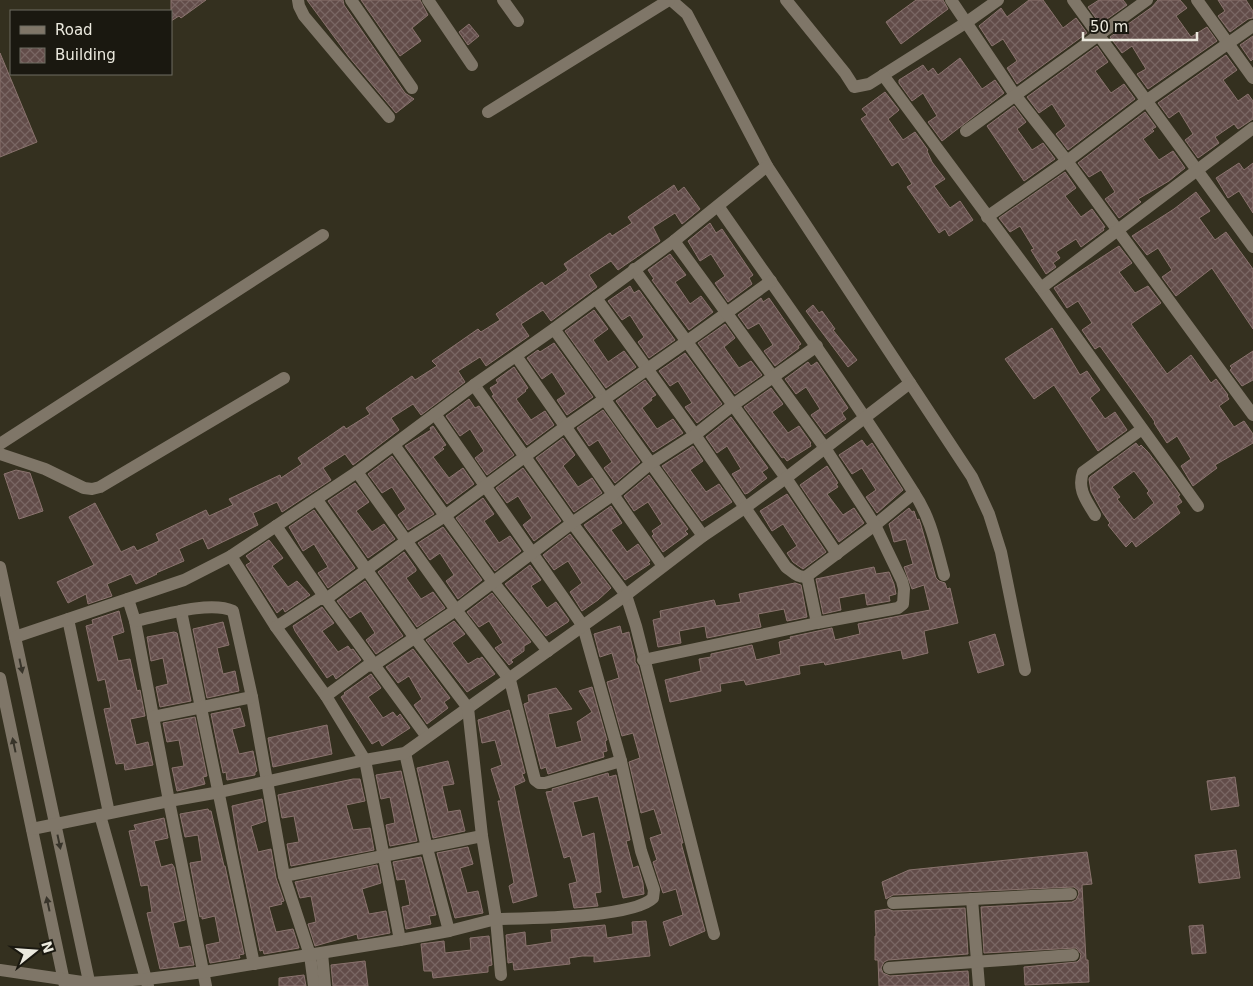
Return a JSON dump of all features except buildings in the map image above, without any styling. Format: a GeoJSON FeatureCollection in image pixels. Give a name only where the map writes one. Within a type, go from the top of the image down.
{"type":"FeatureCollection","features":[{"type":"Feature","properties":{"kind":"street"},"geometry":{"type":"LineString","coordinates":[[298,0],[304,16],[389,117]]}},
{"type":"Feature","properties":{"kind":"street"},"geometry":{"type":"LineString","coordinates":[[350,0],[412,88]]}},
{"type":"Feature","properties":{"kind":"street"},"geometry":{"type":"LineString","coordinates":[[428,0],[472,65]]}},
{"type":"Feature","properties":{"kind":"street"},"geometry":{"type":"LineString","coordinates":[[503,0],[518,21]]}},
{"type":"Feature","properties":{"kind":"street"},"geometry":{"type":"LineString","coordinates":[[488,112],[670,0],[687,14],[767,166],[972,477],[989,514],[1001,552],[1025,670]]}},
{"type":"Feature","properties":{"kind":"street"},"geometry":{"type":"LineString","coordinates":[[687,0],[687,14]]}},
{"type":"Feature","properties":{"kind":"street"},"geometry":{"type":"LineString","coordinates":[[786,0],[854,86],[869,84],[967,22],[998,0]]}},
{"type":"Feature","properties":{"kind":"street"},"geometry":{"type":"LineString","coordinates":[[951,0],[1015,95],[1067,161],[1253,415]]}},
{"type":"Feature","properties":{"kind":"street"},"geometry":{"type":"LineString","coordinates":[[1073,0],[1097,36],[1253,246]]}},
{"type":"Feature","properties":{"kind":"street"},"geometry":{"type":"LineString","coordinates":[[966,131],[1147,0]]}},
{"type":"Feature","properties":{"kind":"street"},"geometry":{"type":"LineString","coordinates":[[1197,0],[1253,78]]}},
{"type":"Feature","properties":{"kind":"street"},"geometry":{"type":"LineString","coordinates":[[987,217],[1253,26]]}},
{"type":"Feature","properties":{"kind":"street"},"geometry":{"type":"LineString","coordinates":[[883,75],[1041,288],[1198,506]]}},
{"type":"Feature","properties":{"kind":"street"},"geometry":{"type":"LineString","coordinates":[[1041,288],[1253,128]]}},
{"type":"Feature","properties":{"kind":"street"},"geometry":{"type":"LineString","coordinates":[[15,637],[184,580],[231,556],[357,472],[474,384],[554,329],[674,241],[767,166]]}},
{"type":"Feature","properties":{"kind":"street"},"geometry":{"type":"LineString","coordinates":[[718,206],[817,346],[925,510],[944,575]]}},
{"type":"Feature","properties":{"kind":"street"},"geometry":{"type":"LineString","coordinates":[[0,444],[323,235]]}},
{"type":"Feature","properties":{"kind":"street"},"geometry":{"type":"LineString","coordinates":[[643,660],[898,608],[903,604],[904,589],[902,581],[876,525],[825,448],[674,241]]}},
{"type":"Feature","properties":{"kind":"street"},"geometry":{"type":"LineString","coordinates":[[634,269],[786,478],[838,554]]}},
{"type":"Feature","properties":{"kind":"street"},"geometry":{"type":"LineString","coordinates":[[276,627],[318,599],[326,599],[406,541],[445,516],[603,399],[771,281]]}},
{"type":"Feature","properties":{"kind":"street"},"geometry":{"type":"LineString","coordinates":[[596,298],[648,368],[786,567],[798,576],[807,576],[838,554],[914,493]]}},
{"type":"Feature","properties":{"kind":"street"},"geometry":{"type":"LineString","coordinates":[[554,329],[703,536]]}},
{"type":"Feature","properties":{"kind":"street"},"geometry":{"type":"LineString","coordinates":[[326,696],[367,666],[374,665],[456,610],[614,494],[650,464],[695,435],[733,405],[817,346]]}},
{"type":"Feature","properties":{"kind":"street"},"geometry":{"type":"LineString","coordinates":[[516,356],[663,566]]}},
{"type":"Feature","properties":{"kind":"street"},"geometry":{"type":"LineString","coordinates":[[0,454],[45,469],[84,488],[100,487],[284,378]]}},
{"type":"Feature","properties":{"kind":"street"},"geometry":{"type":"LineString","coordinates":[[32,829],[405,753],[510,680],[703,536],[786,478],[910,383]]}},
{"type":"Feature","properties":{"kind":"street"},"geometry":{"type":"LineString","coordinates":[[474,384],[572,523],[626,595],[636,626],[643,660],[714,934]]}},
{"type":"Feature","properties":{"kind":"street"},"geometry":{"type":"LineString","coordinates":[[0,970],[64,983],[90,985],[147,982],[400,940],[449,931],[496,919],[607,913],[642,906],[653,898],[654,890],[641,850],[621,761],[583,626],[435,414]]}},
{"type":"Feature","properties":{"kind":"street"},"geometry":{"type":"LineString","coordinates":[[1095,515],[1082,494],[1080,480],[1082,472],[1142,428]]}},
{"type":"Feature","properties":{"kind":"street"},"geometry":{"type":"LineString","coordinates":[[394,445],[493,582],[548,651]]}},
{"type":"Feature","properties":{"kind":"street"},"geometry":{"type":"LineString","coordinates":[[357,472],[456,610],[510,680],[535,780],[540,783],[621,761]]}},
{"type":"Feature","properties":{"kind":"street"},"geometry":{"type":"LineString","coordinates":[[317,500],[366,571],[468,708],[482,836],[496,919],[501,975]]}},
{"type":"Feature","properties":{"kind":"street"},"geometry":{"type":"LineString","coordinates":[[276,526],[326,599],[427,737]]}},
{"type":"Feature","properties":{"kind":"street"},"geometry":{"type":"LineString","coordinates":[[231,556],[276,627],[326,696],[365,760],[400,940]]}},
{"type":"Feature","properties":{"kind":"street"},"geometry":{"type":"LineString","coordinates":[[0,567],[90,985]]}},
{"type":"Feature","properties":{"kind":"street"},"geometry":{"type":"LineString","coordinates":[[807,576],[817,623]]}},
{"type":"Feature","properties":{"kind":"street"},"geometry":{"type":"LineString","coordinates":[[128,599],[136,621],[206,986]]}},
{"type":"Feature","properties":{"kind":"street"},"geometry":{"type":"LineString","coordinates":[[136,621],[181,611],[222,606],[233,611],[252,697],[284,876],[316,954],[325,986]]}},
{"type":"Feature","properties":{"kind":"street"},"geometry":{"type":"LineString","coordinates":[[181,611],[200,708],[220,792],[254,964]]}},
{"type":"Feature","properties":{"kind":"street"},"geometry":{"type":"LineString","coordinates":[[68,619],[104,814],[147,982]]}},
{"type":"Feature","properties":{"kind":"street"},"geometry":{"type":"LineString","coordinates":[[0,678],[64,983]]}},
{"type":"Feature","properties":{"kind":"street"},"geometry":{"type":"LineString","coordinates":[[153,717],[252,697]]}},
{"type":"Feature","properties":{"kind":"street"},"geometry":{"type":"LineString","coordinates":[[405,753],[449,931]]}},
{"type":"Feature","properties":{"kind":"street"},"geometry":{"type":"LineString","coordinates":[[284,876],[482,836]]}},
{"type":"Feature","properties":{"kind":"street"},"geometry":{"type":"LineString","coordinates":[[893,903],[1070,894]]}},
{"type":"Feature","properties":{"kind":"street"},"geometry":{"type":"LineString","coordinates":[[972,899],[978,986]]}},
{"type":"Feature","properties":{"kind":"street"},"geometry":{"type":"LineString","coordinates":[[314,986],[316,954]]}},
{"type":"Feature","properties":{"kind":"street"},"geometry":{"type":"LineString","coordinates":[[889,968],[1073,955]]}}]}
